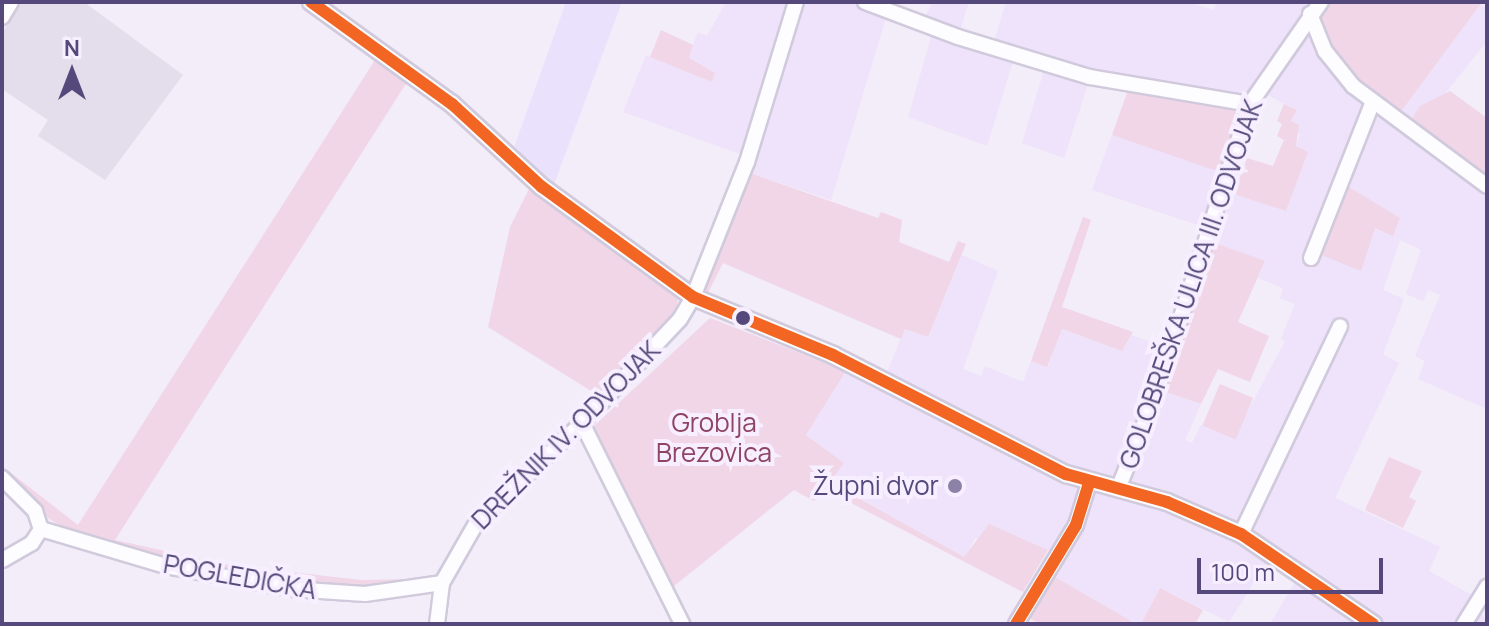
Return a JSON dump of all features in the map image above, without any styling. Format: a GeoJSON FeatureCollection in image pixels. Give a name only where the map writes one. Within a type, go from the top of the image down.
{"type":"FeatureCollection","features":[{"type":"Feature","properties":{"kind":"street"},"geometry":{"type":"LineString","coordinates":[[2,17],[11,2]]}},
{"type":"Feature","properties":{"kind":"street"},"geometry":{"type":"LineString","coordinates":[[311,2],[452,104],[542,187],[693,297],[833,355],[1089,483],[1167,502],[1241,534],[1373,624]]}},
{"type":"Feature","properties":{"kind":"street","name":"DREŽNIK IV. ODVOJAK"},"geometry":{"type":"LineString","coordinates":[[437,624],[442,583],[453,556],[485,512],[582,423],[680,319],[693,297],[747,162],[796,2]]}},
{"type":"Feature","properties":{"kind":"street"},"geometry":{"type":"LineString","coordinates":[[865,2],[958,37],[1090,77],[1250,104]]}},
{"type":"Feature","properties":{"kind":"street","name":"GOLOBREŠKA ULICA III. ODVOJAK"},"geometry":{"type":"LineString","coordinates":[[1118,489],[1155,397],[1250,104],[1321,2]]}},
{"type":"Feature","properties":{"kind":"street"},"geometry":{"type":"LineString","coordinates":[[1310,14],[1325,51],[1372,104],[1487,186]]}},
{"type":"Feature","properties":{"kind":"street"},"geometry":{"type":"LineString","coordinates":[[1311,258],[1372,104]]}},
{"type":"Feature","properties":{"kind":"street"},"geometry":{"type":"LineString","coordinates":[[1241,534],[1340,326]]}},
{"type":"Feature","properties":{"kind":"street"},"geometry":{"type":"LineString","coordinates":[[582,423],[682,624]]}},
{"type":"Feature","properties":{"kind":"street"},"geometry":{"type":"LineString","coordinates":[[2,478],[35,511],[41,529],[32,543],[2,560]]}},
{"type":"Feature","properties":{"kind":"street"},"geometry":{"type":"LineString","coordinates":[[1016,624],[1076,525],[1089,483]]}},
{"type":"Feature","properties":{"kind":"street","name":"POGLEDIČKA"},"geometry":{"type":"LineString","coordinates":[[41,529],[166,566],[291,589],[365,594],[442,583]]}},
{"type":"Feature","properties":{"kind":"street"},"geometry":{"type":"LineString","coordinates":[[1464,624],[1487,587]]}},
{"type":"Feature","properties":{"kind":"shaded area"},"geometry":{"type":"Polygon","coordinates":[[[22,2],[84,2],[183,75],[105,180],[38,136],[48,120],[2,89],[2,33],[22,2]]]}},
{"type":"Feature","properties":{"kind":"shaded area"},"geometry":{"type":"Polygon","coordinates":[[[566,2],[622,2],[553,187],[512,153],[566,2]]]}},
{"type":"Feature","properties":{"kind":"shaded area"},"geometry":{"type":"Polygon","coordinates":[[[726,2],[890,2],[924,20],[932,2],[969,2],[959,33],[994,42],[1006,2],[1187,2],[1214,10],[1217,2],[1311,2],[1315,17],[1397,117],[1480,4],[1487,9],[1487,41],[1440,100],[1420,107],[1487,181],[1487,409],[1418,379],[1425,361],[1415,356],[1440,295],[1428,290],[1423,301],[1406,294],[1421,250],[1400,240],[1383,290],[1404,299],[1383,354],[1399,363],[1335,498],[1440,547],[1429,571],[1475,597],[1487,624],[1270,624],[1296,580],[1268,560],[1229,622],[1160,588],[1141,624],[1136,624],[1055,577],[1066,559],[1048,550],[975,538],[965,558],[830,481],[844,463],[806,435],[846,371],[880,389],[905,329],[928,337],[962,255],[998,271],[963,369],[981,376],[985,366],[1023,382],[1031,361],[1048,366],[1061,329],[1122,351],[1132,335],[1165,348],[1204,227],[1092,190],[1112,135],[1220,171],[1239,113],[1089,81],[1064,158],[1022,143],[1045,67],[1014,58],[987,146],[908,117],[932,34],[886,18],[831,200],[747,172],[751,158],[623,112],[646,55],[712,82],[715,73],[688,58],[698,32],[707,36],[726,2]],[[1263,93],[1224,190],[1286,211],[1308,152],[1296,147],[1300,135],[1291,122],[1297,110],[1263,93]],[[1265,261],[1160,390],[1201,404],[1185,440],[1192,443],[1201,425],[1234,437],[1285,341],[1281,339],[1295,304],[1280,298],[1283,288],[1258,278],[1265,261]]]}},
{"type":"Feature","properties":{"kind":"green space"},"geometry":{"type":"Polygon","coordinates":[[[1325,2],[1482,2],[1397,117],[1334,57],[1315,17],[1325,2]]]}},
{"type":"Feature","properties":{"kind":"green space"},"geometry":{"type":"Polygon","coordinates":[[[661,30],[693,45],[689,58],[715,73],[712,82],[650,57],[661,30]]]}},
{"type":"Feature","properties":{"kind":"green space"},"geometry":{"type":"Polygon","coordinates":[[[375,60],[407,82],[115,540],[229,565],[361,580],[419,579],[402,588],[327,588],[167,560],[72,533],[48,518],[2,473],[2,466],[78,525],[375,60]]]}},
{"type":"Feature","properties":{"kind":"green space"},"geometry":{"type":"Polygon","coordinates":[[[1128,90],[1237,107],[1239,120],[1220,172],[1112,135],[1128,90]]]}},
{"type":"Feature","properties":{"kind":"green space"},"geometry":{"type":"Polygon","coordinates":[[[1450,91],[1487,118],[1487,181],[1408,125],[1420,106],[1450,91]]]}},
{"type":"Feature","properties":{"kind":"green space"},"geometry":{"type":"Polygon","coordinates":[[[1284,104],[1297,110],[1291,121],[1299,125],[1296,146],[1308,152],[1286,211],[1234,194],[1247,158],[1273,166],[1284,140],[1277,136],[1282,124],[1277,121],[1284,104]]]}},
{"type":"Feature","properties":{"kind":"green space"},"geometry":{"type":"Polygon","coordinates":[[[747,172],[878,218],[881,212],[902,220],[899,242],[949,262],[958,241],[966,244],[928,337],[905,329],[901,339],[723,263],[708,293],[701,289],[747,172]]]}},
{"type":"Feature","properties":{"kind":"green space"},"geometry":{"type":"Polygon","coordinates":[[[1344,184],[1400,218],[1393,236],[1375,228],[1361,271],[1317,253],[1344,184]]]}},
{"type":"Feature","properties":{"kind":"green space"},"geometry":{"type":"Polygon","coordinates":[[[530,187],[678,299],[676,310],[596,394],[488,327],[510,227],[530,187]]]}},
{"type":"Feature","properties":{"kind":"green space"},"geometry":{"type":"Polygon","coordinates":[[[1083,217],[1091,220],[1062,307],[1133,332],[1122,351],[1062,329],[1047,367],[1031,361],[1083,217]]]}},
{"type":"Feature","properties":{"kind":"green space"},"geometry":{"type":"Polygon","coordinates":[[[1209,241],[1265,261],[1238,322],[1269,336],[1250,382],[1218,369],[1201,404],[1160,390],[1209,241]]]}},
{"type":"Feature","properties":{"kind":"green space","name":"Groblja Brezovica"},"geometry":{"type":"Polygon","coordinates":[[[710,318],[846,371],[806,435],[844,463],[830,482],[964,557],[989,524],[1048,550],[1023,592],[824,489],[814,501],[794,490],[669,590],[593,427],[710,318]]]}},
{"type":"Feature","properties":{"kind":"green space"},"geometry":{"type":"Polygon","coordinates":[[[1220,384],[1253,398],[1236,439],[1202,425],[1220,384]]]}},
{"type":"Feature","properties":{"kind":"green space"},"geometry":{"type":"Polygon","coordinates":[[[1389,457],[1422,471],[1409,497],[1416,501],[1403,528],[1365,510],[1389,457]]]}},
{"type":"Feature","properties":{"kind":"green space"},"geometry":{"type":"Polygon","coordinates":[[[1055,577],[1136,624],[1040,624],[1029,618],[1055,577]]]}},
{"type":"Feature","properties":{"kind":"green space"},"geometry":{"type":"Polygon","coordinates":[[[1160,588],[1203,610],[1195,624],[1141,624],[1160,588]]]}},
{"type":"Feature","properties":{"kind":"transit line"},"geometry":{"type":"LineString","coordinates":[[311,2],[452,104],[542,187],[693,297],[833,355],[1066,474],[1167,502],[1241,534],[1373,624]]}},
{"type":"Feature","properties":{"kind":"transit line"},"geometry":{"type":"LineString","coordinates":[[1016,624],[1076,525],[1089,483]]}},
{"type":"Feature","properties":{"kind":"place","name":"Župni dvor"},"geometry":{"type":"Point","coordinates":[955,486]}}]}
